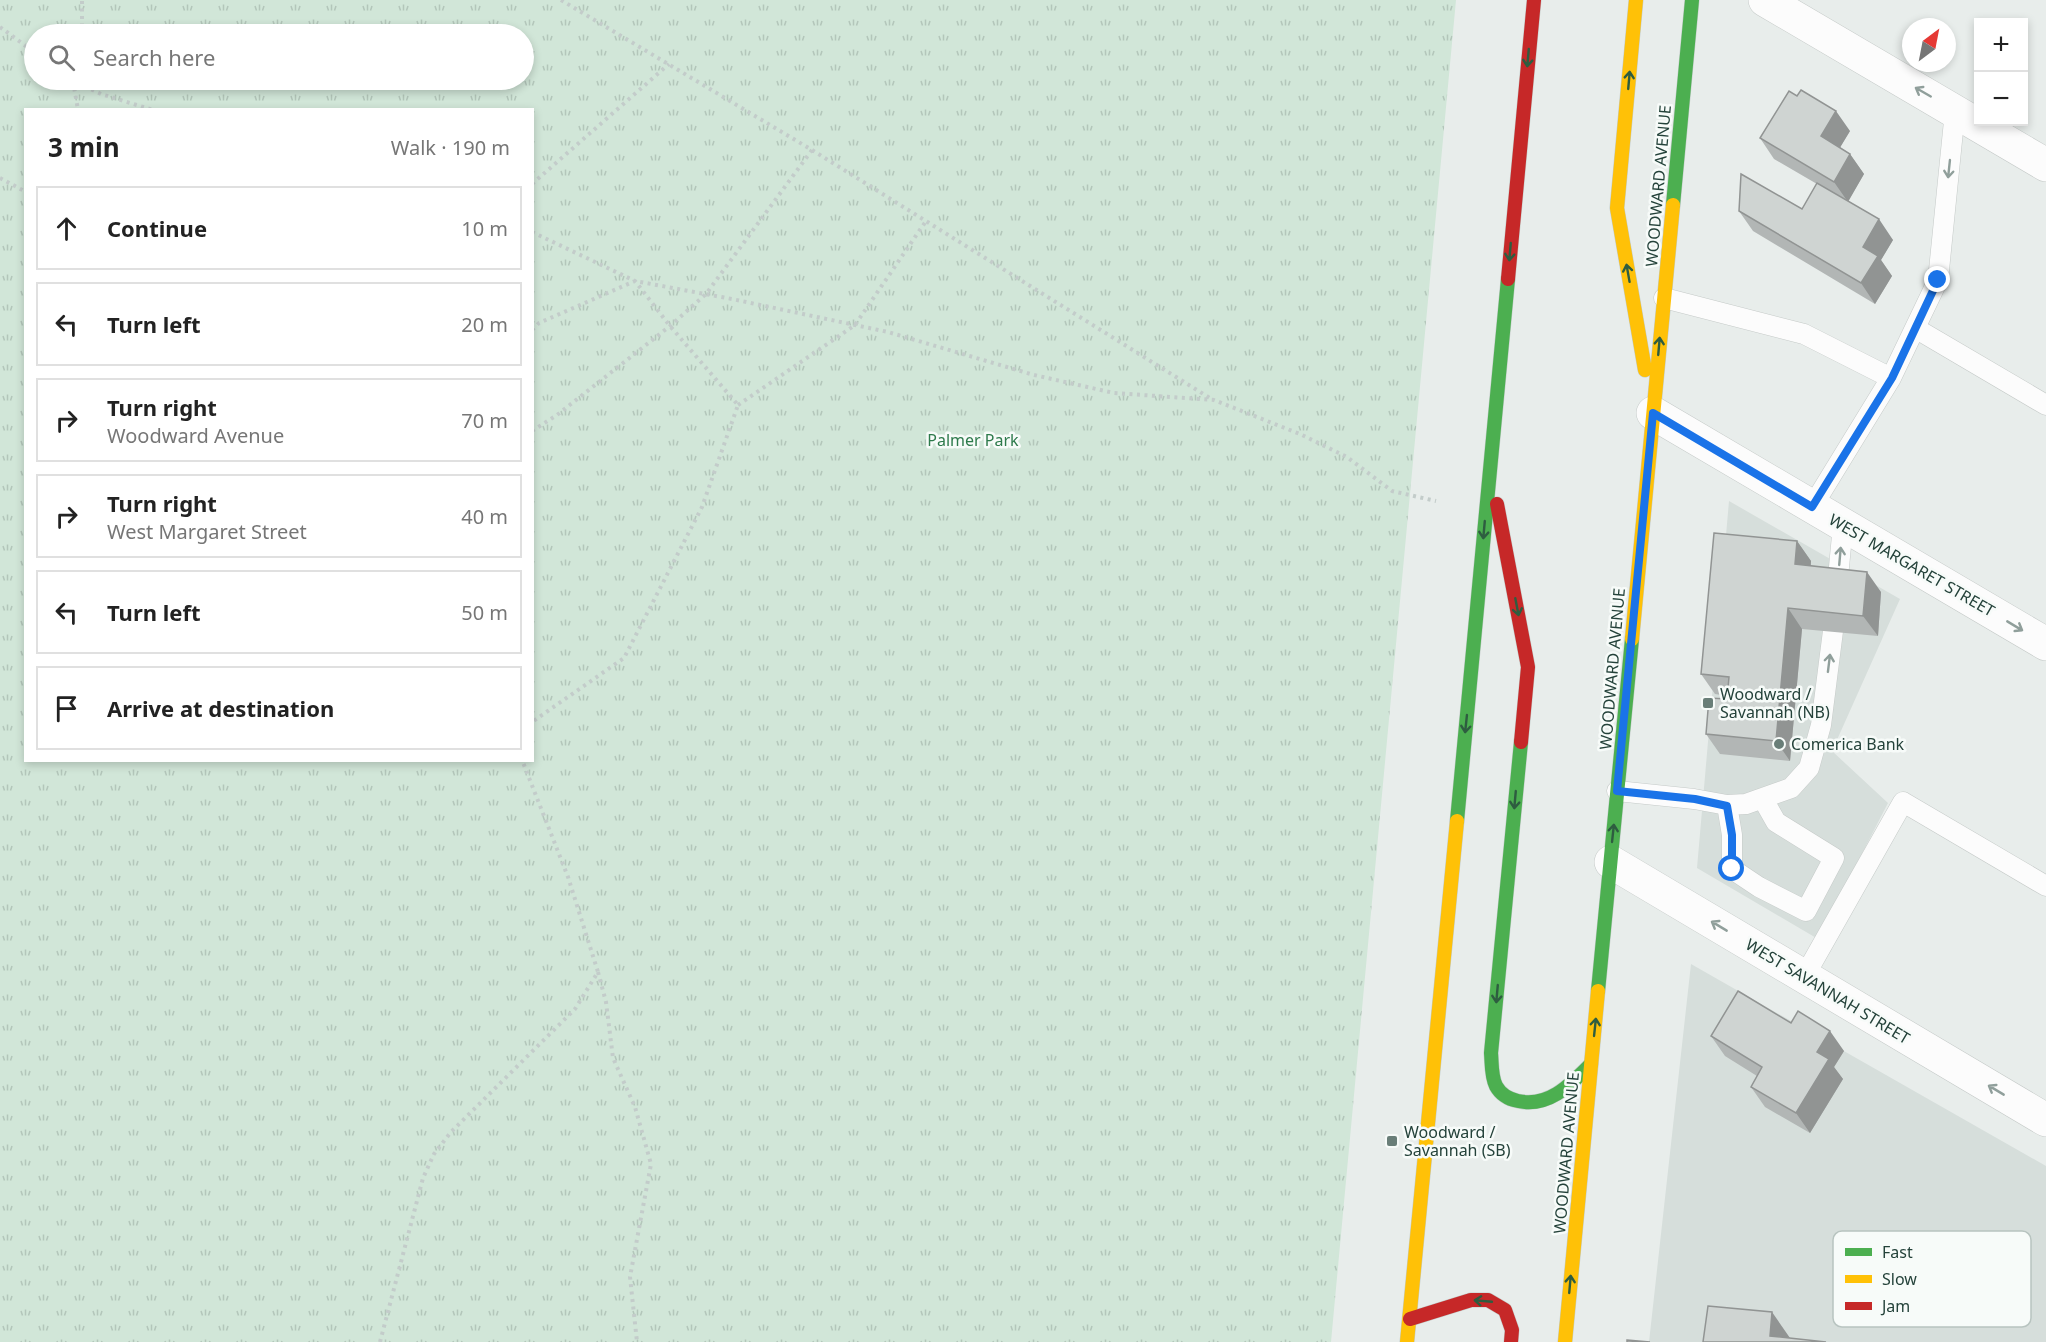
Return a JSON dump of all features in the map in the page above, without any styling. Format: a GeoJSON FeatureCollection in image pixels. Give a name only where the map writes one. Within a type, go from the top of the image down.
{"type":"FeatureCollection","features":[{"type":"Feature","properties":{"kind":"main road"},"geometry":{"type":"LineString","coordinates":[[1407,1342],[1428,1141],[1534,0]]}},
{"type":"Feature","properties":{"kind":"main road"},"geometry":{"type":"LineString","coordinates":[[1636,0],[1617,208],[1653,413]]}},
{"type":"Feature","properties":{"kind":"main road","name":"WOODWARD AVENUE"},"geometry":{"type":"LineString","coordinates":[[1565,1342],[1692,0]]}},
{"type":"Feature","properties":{"kind":"main road"},"geometry":{"type":"LineString","coordinates":[[1490,467],[1528,667],[1491,1053],[1494,1082],[1505,1098],[1523,1104],[1543,1102],[1566,1089],[1591,1064]]}},
{"type":"Feature","properties":{"kind":"main road"},"geometry":{"type":"LineString","coordinates":[[1410,1318],[1471,1300],[1488,1300],[1505,1310],[1512,1330],[1510,1342]]}},
{"type":"Feature","properties":{"kind":"street"},"geometry":{"type":"LineString","coordinates":[[1765,0],[2046,165]]}},
{"type":"Feature","properties":{"kind":"street","name":"WEST MARGARET STREET"},"geometry":{"type":"LineString","coordinates":[[1653,413],[2046,644]]}},
{"type":"Feature","properties":{"kind":"street","name":"WEST SAVANNAH STREET"},"geometry":{"type":"LineString","coordinates":[[1611,862],[2046,1120]]}},
{"type":"Feature","properties":{"kind":"lane"},"geometry":{"type":"LineString","coordinates":[[1812,507],[1892,378],[1938,280],[1955,111]]}},
{"type":"Feature","properties":{"kind":"lane"},"geometry":{"type":"LineString","coordinates":[[1664,298],[1804,334],[1892,378]]}},
{"type":"Feature","properties":{"kind":"lane"},"geometry":{"type":"LineString","coordinates":[[1915,328],[2046,405]]}},
{"type":"Feature","properties":{"kind":"lane"},"geometry":{"type":"LineString","coordinates":[[1837,588],[1843,525]]}},
{"type":"Feature","properties":{"kind":"lane"},"geometry":{"type":"LineString","coordinates":[[1617,791],[1695,799],[1727,806],[1746,804],[1791,788],[1809,768],[1821,724],[1833,632]]}},
{"type":"Feature","properties":{"kind":"lane"},"geometry":{"type":"LineString","coordinates":[[1727,806],[1732,835],[1732,869],[1759,887],[1806,911],[1834,858],[1776,822],[1763,799]]}},
{"type":"Feature","properties":{"kind":"lane"},"geometry":{"type":"LineString","coordinates":[[1804,976],[1903,802],[2046,886]]}},
{"type":"Feature","properties":{"kind":"path"},"geometry":{"type":"LineString","coordinates":[[82,0],[82,24]]}},
{"type":"Feature","properties":{"kind":"path"},"geometry":{"type":"LineString","coordinates":[[561,0],[812,150],[1214,400],[1300,434],[1347,457],[1392,492],[1436,501]]}},
{"type":"Feature","properties":{"kind":"path"},"geometry":{"type":"LineString","coordinates":[[0,27],[24,45]]}},
{"type":"Feature","properties":{"kind":"path"},"geometry":{"type":"LineString","coordinates":[[534,182],[669,64]]}},
{"type":"Feature","properties":{"kind":"path"},"geometry":{"type":"LineString","coordinates":[[74,90],[78,108]]}},
{"type":"Feature","properties":{"kind":"path"},"geometry":{"type":"LineString","coordinates":[[94,90],[147,108]]}},
{"type":"Feature","properties":{"kind":"path"},"geometry":{"type":"LineString","coordinates":[[534,430],[557,415],[670,326],[706,294],[812,150]]}},
{"type":"Feature","properties":{"kind":"path"},"geometry":{"type":"LineString","coordinates":[[0,178],[24,191]]}},
{"type":"Feature","properties":{"kind":"path"},"geometry":{"type":"LineString","coordinates":[[534,721],[624,658],[702,507],[738,405],[855,325],[926,221]]}},
{"type":"Feature","properties":{"kind":"path"},"geometry":{"type":"LineString","coordinates":[[534,233],[635,281],[888,332],[1034,375],[1114,393],[1214,400]]}},
{"type":"Feature","properties":{"kind":"path"},"geometry":{"type":"LineString","coordinates":[[635,281],[670,326],[738,405]]}},
{"type":"Feature","properties":{"kind":"path"},"geometry":{"type":"LineString","coordinates":[[534,328],[539,323],[635,281]]}},
{"type":"Feature","properties":{"kind":"path"},"geometry":{"type":"LineString","coordinates":[[523,762],[567,877],[598,972],[606,1002],[614,1058],[634,1107],[651,1164],[630,1277],[636,1342]]}},
{"type":"Feature","properties":{"kind":"path"},"geometry":{"type":"LineString","coordinates":[[380,1342],[423,1178],[434,1154],[483,1098],[575,1008],[598,972]]}},
{"type":"Feature","properties":{"kind":"shaded area"},"geometry":{"type":"Polygon","coordinates":[[[1729,501],[1900,599],[1832,751],[1888,803],[1818,939],[1697,868],[1729,501]]]}},
{"type":"Feature","properties":{"kind":"shaded area"},"geometry":{"type":"Polygon","coordinates":[[[1691,964],[2046,1166],[2046,1342],[1649,1342],[1691,964]]]}},
{"type":"Feature","properties":{"kind":"green space","name":"Palmer Park"},"geometry":{"type":"Polygon","coordinates":[[[0,0],[1456,0],[1331,1342],[0,1342],[0,0]]]}},
{"type":"Feature","properties":{"kind":"building"},"geometry":{"type":"Polygon","coordinates":[[[1801,90],[1836,111],[1821,136],[1850,154],[1834,182],[1760,138],[1789,91],[1797,96],[1801,90]]]}},
{"type":"Feature","properties":{"kind":"building"},"geometry":{"type":"Polygon","coordinates":[[[1741,174],[1802,209],[1817,183],[1879,219],[1863,247],[1878,256],[1861,283],[1739,211],[1741,174]]]}},
{"type":"Feature","properties":{"kind":"building"},"geometry":{"type":"Polygon","coordinates":[[[1714,533],[1797,541],[1795,564],[1867,572],[1863,616],[1788,608],[1776,741],[1706,734],[1709,698],[1727,699],[1729,677],[1701,674],[1714,533]]]}},
{"type":"Feature","properties":{"kind":"building"},"geometry":{"type":"Polygon","coordinates":[[[1738,991],[1791,1023],[1798,1011],[1830,1031],[1817,1052],[1829,1059],[1796,1113],[1751,1087],[1762,1067],[1711,1036],[1738,991]]]}},
{"type":"Feature","properties":{"kind":"building"},"geometry":{"type":"Polygon","coordinates":[[[1708,1306],[1772,1312],[1770,1336],[1826,1342],[1703,1342],[1708,1306]]]}},
{"type":"Feature","properties":{"kind":"building"},"geometry":{"type":"Polygon","coordinates":[[[1627,1340],[1650,1342],[1627,1342],[1627,1340]]]}},
{"type":"Feature","properties":{"kind":"traffic: fast"},"geometry":{"type":"LineString","coordinates":[[1673,205],[1692,0]]}},
{"type":"Feature","properties":{"kind":"traffic: fast"},"geometry":{"type":"LineString","coordinates":[[1457,821],[1508,279]]}},
{"type":"Feature","properties":{"kind":"traffic: fast"},"geometry":{"type":"LineString","coordinates":[[1598,991],[1632,639]]}},
{"type":"Feature","properties":{"kind":"traffic: fast"},"geometry":{"type":"LineString","coordinates":[[1521,742],[1491,1053],[1493,1078],[1498,1089],[1508,1098],[1518,1101],[1540,1101],[1559,1093],[1591,1064]]}},
{"type":"Feature","properties":{"kind":"traffic: slow"},"geometry":{"type":"LineString","coordinates":[[1636,0],[1617,208],[1645,370]]}},
{"type":"Feature","properties":{"kind":"traffic: slow"},"geometry":{"type":"LineString","coordinates":[[1632,639],[1673,205]]}},
{"type":"Feature","properties":{"kind":"traffic: slow"},"geometry":{"type":"LineString","coordinates":[[1407,1342],[1457,821]]}},
{"type":"Feature","properties":{"kind":"traffic: slow"},"geometry":{"type":"LineString","coordinates":[[1565,1342],[1598,991]]}},
{"type":"Feature","properties":{"kind":"traffic: jam"},"geometry":{"type":"LineString","coordinates":[[1508,279],[1534,0]]}},
{"type":"Feature","properties":{"kind":"traffic: jam"},"geometry":{"type":"LineString","coordinates":[[1497,504],[1528,667],[1521,742]]}},
{"type":"Feature","properties":{"kind":"traffic: jam"},"geometry":{"type":"LineString","coordinates":[[1410,1319],[1471,1300],[1488,1300],[1505,1310],[1512,1330],[1511,1342]]}},
{"type":"Feature","properties":{"kind":"place","name":"Woodward / Savannah (NB)"},"geometry":{"type":"Point","coordinates":[1708,703]}},
{"type":"Feature","properties":{"kind":"place","name":"Comerica Bank"},"geometry":{"type":"Point","coordinates":[1779,744]}},
{"type":"Feature","properties":{"kind":"place","name":"Woodward / Savannah (SB)"},"geometry":{"type":"Point","coordinates":[1392,1141]}},
{"type":"Feature","properties":{"kind":"route"},"geometry":{"type":"LineString","coordinates":[[1732,869],[1732,835],[1727,806],[1695,799],[1617,791],[1653,413],[1812,507],[1892,378],[1938,280]]}}]}
